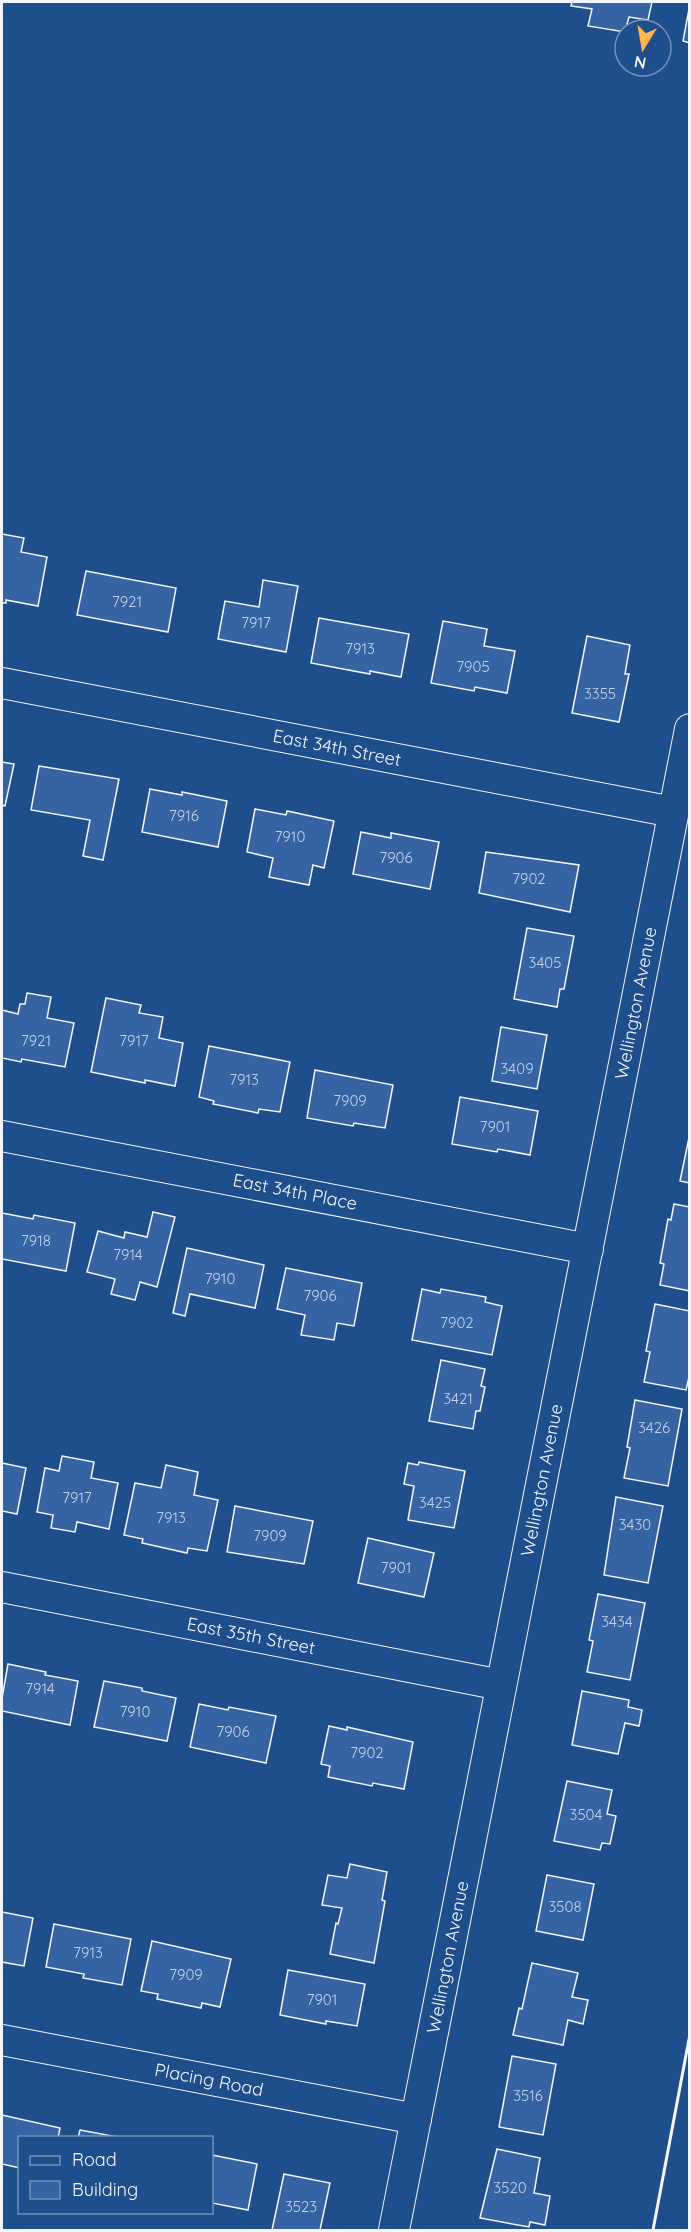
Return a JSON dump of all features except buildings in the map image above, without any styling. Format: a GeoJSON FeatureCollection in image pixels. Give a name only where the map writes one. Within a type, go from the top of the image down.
{"type":"FeatureCollection","features":[{"type":"Feature","properties":{"kind":"street","name":"East 34th Street"},"geometry":{"type":"LineString","coordinates":[[2,683],[673,812]]}},
{"type":"Feature","properties":{"kind":"street","name":"Wellington Avenue"},"geometry":{"type":"LineString","coordinates":[[394,2230],[690,729]]}},
{"type":"Feature","properties":{"kind":"street","name":"East 34th Place"},"geometry":{"type":"LineString","coordinates":[[2,1136],[588,1249]]}},
{"type":"Feature","properties":{"kind":"street","name":"East 35th Street"},"geometry":{"type":"LineString","coordinates":[[2,1587],[501,1685]]}},
{"type":"Feature","properties":{"kind":"street","name":"Placing Road"},"geometry":{"type":"LineString","coordinates":[[2,2040],[416,2119]]}},
{"type":"Feature","properties":{"kind":"wall"},"geometry":{"type":"LineString","coordinates":[[653,2230],[690,2034]]}}]}
